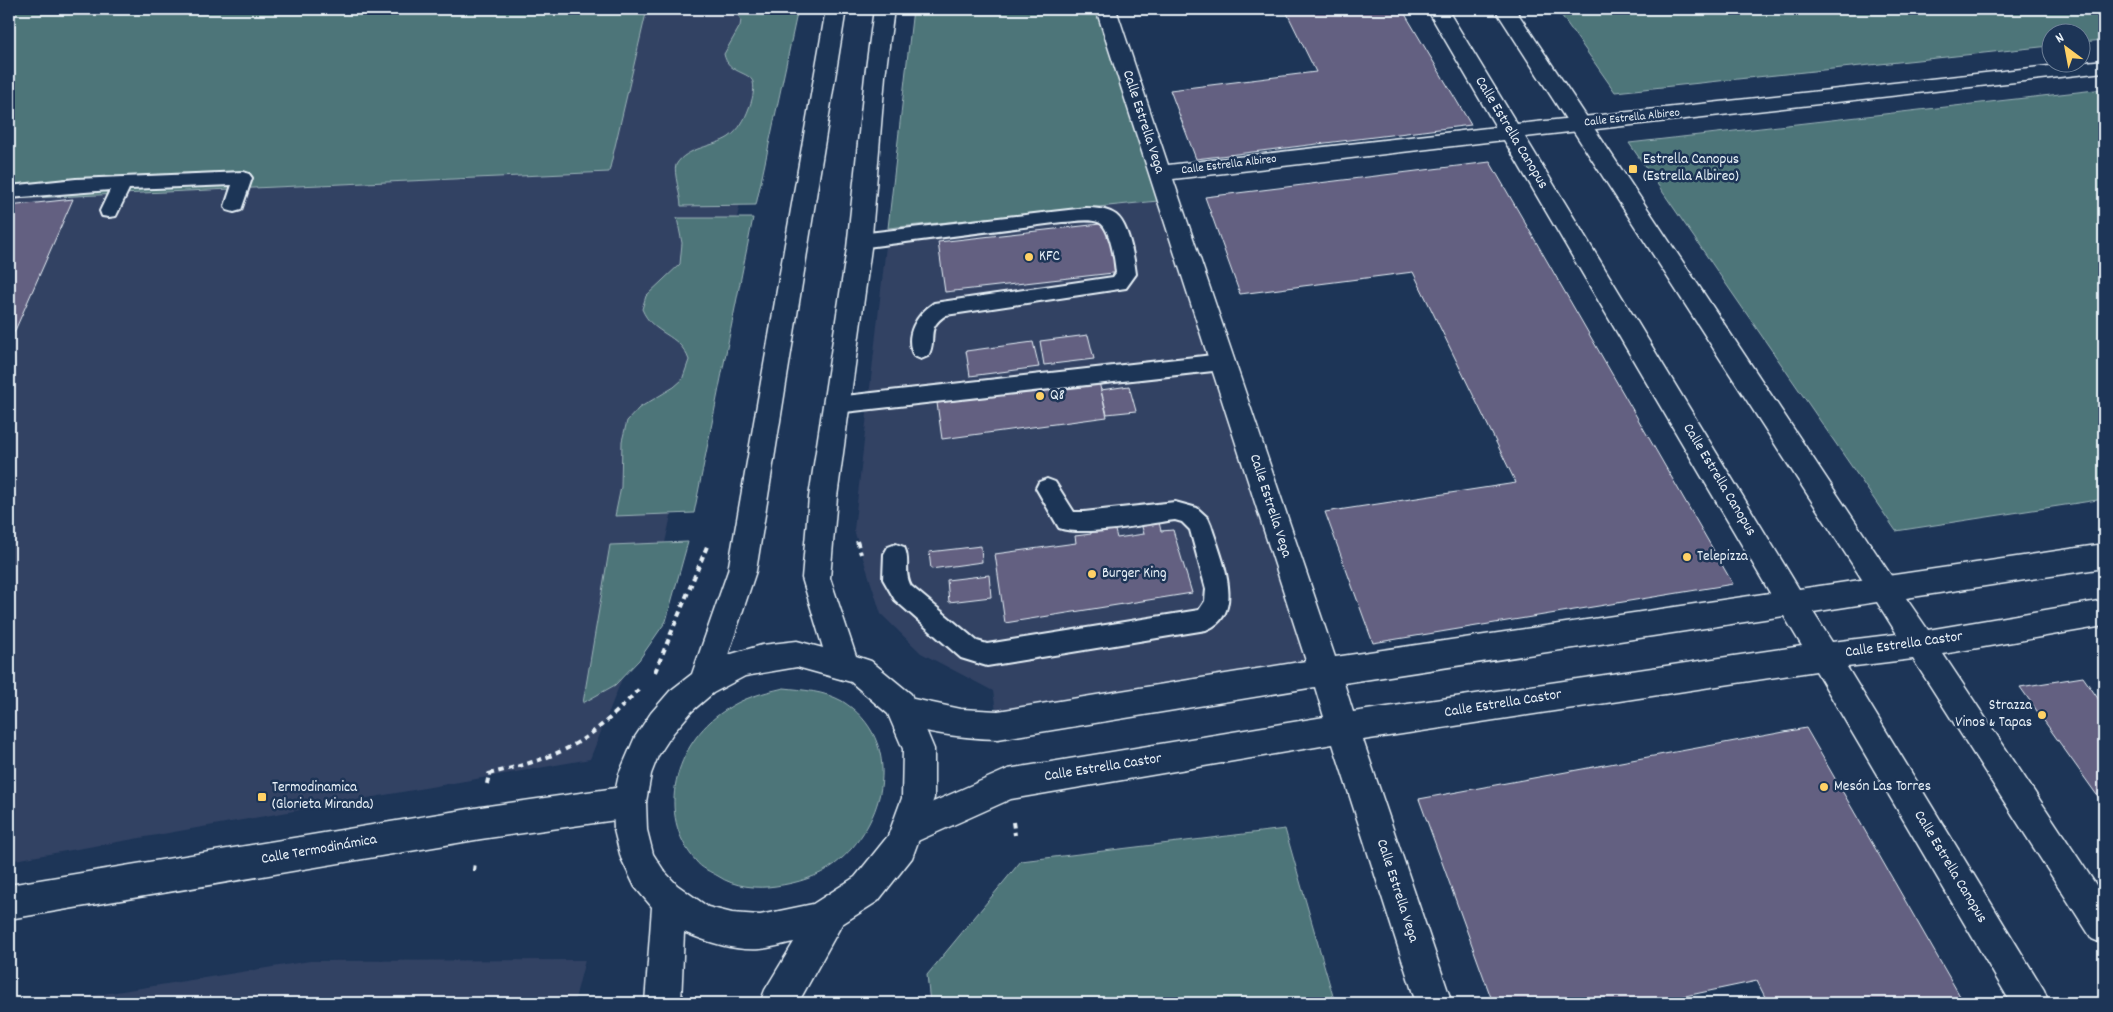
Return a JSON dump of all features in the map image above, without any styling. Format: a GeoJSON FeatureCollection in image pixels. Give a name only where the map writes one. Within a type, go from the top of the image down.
{"type":"FeatureCollection","features":[{"type":"Feature","properties":{"kind":"street"},"geometry":{"type":"LineString","coordinates":[[704,683],[742,571],[836,9]]}},
{"type":"Feature","properties":{"kind":"street"},"geometry":{"type":"LineString","coordinates":[[843,662],[816,578],[823,497],[859,241],[875,76],[884,9]]}},
{"type":"Feature","properties":{"kind":"street","name":"Calle Estrella Vega"},"geometry":{"type":"LineString","coordinates":[[1106,9],[1434,1003]]}},
{"type":"Feature","properties":{"kind":"street","name":"Calle Estrella Canopus"},"geometry":{"type":"LineString","coordinates":[[1437,9],[2031,1003]]}},
{"type":"Feature","properties":{"kind":"street"},"geometry":{"type":"LineString","coordinates":[[1505,9],[2104,927]]}},
{"type":"Feature","properties":{"kind":"street","name":"Calle Estrella Albireo"},"geometry":{"type":"LineString","coordinates":[[1159,173],[2104,66]]}},
{"type":"Feature","properties":{"kind":"street"},"geometry":{"type":"LineString","coordinates":[[904,711],[961,723],[998,725],[1326,672],[2104,556]]}},
{"type":"Feature","properties":{"kind":"street","name":"Calle Estrella Castor"},"geometry":{"type":"LineString","coordinates":[[911,828],[1008,784],[1344,728],[1824,656],[1920,644],[2104,613]]}},
{"type":"Feature","properties":{"kind":"street"},"geometry":{"type":"LineString","coordinates":[[813,655],[843,662],[878,682],[892,695],[904,711],[914,732],[920,754],[921,778],[918,803],[911,828],[897,853],[878,878],[855,898],[829,914],[801,926],[772,931],[743,932],[716,927],[691,917],[669,902],[651,881],[637,857],[631,831],[630,802],[635,774],[645,747],[680,701],[704,683],[726,670],[749,661],[773,656],[813,655]]}},
{"type":"Feature","properties":{"kind":"street","name":"Calle Termodinámica"},"geometry":{"type":"LineString","coordinates":[[9,902],[481,822],[630,802]]}},
{"type":"Feature","properties":{"kind":"street"},"geometry":{"type":"LineString","coordinates":[[663,1003],[669,902]]}},
{"type":"Feature","properties":{"kind":"street"},"geometry":{"type":"LineString","coordinates":[[778,1003],[829,914]]}},
{"type":"Feature","properties":{"kind":"lane"},"geometry":{"type":"LineString","coordinates":[[9,192],[76,186],[243,178],[234,206]]}},
{"type":"Feature","properties":{"kind":"lane"},"geometry":{"type":"LineString","coordinates":[[109,211],[122,184]]}},
{"type":"Feature","properties":{"kind":"lane"},"geometry":{"type":"LineString","coordinates":[[859,241],[1062,216],[1093,215],[1108,218],[1114,224],[1125,261],[1126,274],[1119,283],[1103,287],[940,308],[931,314],[919,334],[920,351]]}},
{"type":"Feature","properties":{"kind":"lane"},"geometry":{"type":"LineString","coordinates":[[836,405],[1222,362]]}},
{"type":"Feature","properties":{"kind":"lane"},"geometry":{"type":"LineString","coordinates":[[896,554],[895,579],[903,593],[970,650],[987,655],[1206,619],[1216,604],[1218,589],[1200,526],[1189,515],[1175,511],[1084,522],[1067,521],[1047,488]]}},
{"type":"Feature","properties":{"kind":"path"},"geometry":{"type":"LineString","coordinates":[[651,676],[657,669],[710,541]]}},
{"type":"Feature","properties":{"kind":"path"},"geometry":{"type":"LineString","coordinates":[[489,774],[529,764],[580,741],[623,706],[640,688]]}},
{"type":"Feature","properties":{"kind":"shaded area"},"geometry":{"type":"Polygon","coordinates":[[[9,9],[783,9],[651,606],[590,759],[9,861],[9,9]]]}},
{"type":"Feature","properties":{"kind":"shaded area"},"geometry":{"type":"Polygon","coordinates":[[[1168,200],[1325,672],[998,725],[993,691],[921,653],[881,614],[854,530],[888,228],[1168,200]]]}},
{"type":"Feature","properties":{"kind":"shaded area"},"geometry":{"type":"Polygon","coordinates":[[[585,960],[574,1003],[47,1003],[310,961],[585,960]]]}},
{"type":"Feature","properties":{"kind":"green space"},"geometry":{"type":"Polygon","coordinates":[[[9,9],[647,9],[609,172],[9,199],[9,9]]]}},
{"type":"Feature","properties":{"kind":"green space"},"geometry":{"type":"Polygon","coordinates":[[[735,9],[798,9],[756,205],[681,206],[676,165],[686,154],[723,140],[733,134],[744,120],[752,99],[754,88],[751,78],[734,69],[726,60],[724,54],[740,26],[741,20],[735,9]]]}},
{"type":"Feature","properties":{"kind":"green space"},"geometry":{"type":"Polygon","coordinates":[[[913,9],[1106,9],[1168,200],[888,228],[913,9]]]}},
{"type":"Feature","properties":{"kind":"green space"},"geometry":{"type":"Polygon","coordinates":[[[1557,9],[2104,9],[2104,40],[2090,41],[2090,22],[2040,22],[2040,47],[1615,92],[1557,9]]]}},
{"type":"Feature","properties":{"kind":"green space"},"geometry":{"type":"Polygon","coordinates":[[[2104,89],[2104,499],[1896,531],[1629,143],[2104,89]]]}},
{"type":"Feature","properties":{"kind":"green space"},"geometry":{"type":"Polygon","coordinates":[[[677,218],[753,218],[694,513],[615,516],[621,487],[622,441],[627,421],[639,408],[674,387],[682,380],[689,360],[679,344],[659,330],[647,318],[642,309],[646,296],[680,264],[682,243],[677,218]]]}},
{"type":"Feature","properties":{"kind":"green space"},"geometry":{"type":"Polygon","coordinates":[[[688,542],[666,621],[639,660],[615,685],[583,703],[610,545],[688,542]]]}},
{"type":"Feature","properties":{"kind":"green space"},"geometry":{"type":"Polygon","coordinates":[[[784,688],[828,695],[842,701],[862,718],[875,737],[881,759],[882,782],[877,805],[867,827],[853,847],[822,873],[784,885],[761,887],[738,885],[706,870],[696,861],[683,843],[676,823],[674,802],[676,781],[683,760],[693,741],[707,725],[724,711],[745,699],[784,688]]]}},
{"type":"Feature","properties":{"kind":"green space"},"geometry":{"type":"Polygon","coordinates":[[[1285,829],[1335,1003],[930,1003],[927,975],[1021,861],[1285,829]]]}},
{"type":"Feature","properties":{"kind":"building"},"geometry":{"type":"Polygon","coordinates":[[[1285,9],[1402,9],[1471,125],[1196,159],[1170,90],[1316,72],[1285,9]]]}},
{"type":"Feature","properties":{"kind":"building"},"geometry":{"type":"Polygon","coordinates":[[[1490,162],[1733,584],[1373,643],[1325,512],[1516,483],[1413,272],[1240,294],[1205,197],[1490,162]]]}},
{"type":"Feature","properties":{"kind":"building"},"geometry":{"type":"Polygon","coordinates":[[[73,199],[9,344],[9,206],[73,199]]]}},
{"type":"Feature","properties":{"kind":"building","name":"KFC"},"geometry":{"type":"Polygon","coordinates":[[[1109,223],[1122,272],[945,292],[938,242],[1109,223]]]}},
{"type":"Feature","properties":{"kind":"building"},"geometry":{"type":"Polygon","coordinates":[[[1088,335],[1094,359],[1044,365],[1040,341],[1088,335]]]}},
{"type":"Feature","properties":{"kind":"building"},"geometry":{"type":"Polygon","coordinates":[[[1033,342],[1039,367],[970,376],[966,351],[1033,342]]]}},
{"type":"Feature","properties":{"kind":"building"},"geometry":{"type":"Polygon","coordinates":[[[1099,382],[1107,417],[942,439],[937,403],[1099,382]]]}},
{"type":"Feature","properties":{"kind":"building"},"geometry":{"type":"Polygon","coordinates":[[[1129,386],[1136,411],[1107,414],[1101,390],[1129,386]]]}},
{"type":"Feature","properties":{"kind":"building","name":"Burger King"},"geometry":{"type":"Polygon","coordinates":[[[1158,518],[1161,531],[1173,530],[1192,593],[1005,623],[995,554],[1076,543],[1075,536],[1091,534],[1090,526],[1113,523],[1117,538],[1144,534],[1140,520],[1158,518]]]}},
{"type":"Feature","properties":{"kind":"building"},"geometry":{"type":"Polygon","coordinates":[[[981,546],[982,562],[931,569],[929,552],[981,546]]]}},
{"type":"Feature","properties":{"kind":"building"},"geometry":{"type":"Polygon","coordinates":[[[989,575],[991,597],[949,602],[947,580],[989,575]]]}},
{"type":"Feature","properties":{"kind":"building"},"geometry":{"type":"Polygon","coordinates":[[[2083,677],[2104,707],[2104,805],[2020,687],[2083,677]]]}},
{"type":"Feature","properties":{"kind":"building"},"geometry":{"type":"Polygon","coordinates":[[[1806,728],[1964,1003],[1768,1003],[1757,981],[1652,1003],[1493,1003],[1419,799],[1806,728]]]}},
{"type":"Feature","properties":{"kind":"place","name":"Estrella Canopus (Estrella Albireo)"},"geometry":{"type":"Point","coordinates":[1633,169]}},
{"type":"Feature","properties":{"kind":"place","name":"KFC"},"geometry":{"type":"Point","coordinates":[1029,257]}},
{"type":"Feature","properties":{"kind":"place","name":"Q8"},"geometry":{"type":"Point","coordinates":[1040,396]}},
{"type":"Feature","properties":{"kind":"place","name":"Telepizza"},"geometry":{"type":"Point","coordinates":[1687,557]}},
{"type":"Feature","properties":{"kind":"place","name":"Burger King"},"geometry":{"type":"Point","coordinates":[1092,574]}},
{"type":"Feature","properties":{"kind":"place","name":"Strazza Vinos & Tapas"},"geometry":{"type":"Point","coordinates":[2042,715]}},
{"type":"Feature","properties":{"kind":"place","name":"Mesón Las Torres"},"geometry":{"type":"Point","coordinates":[1824,787]}},
{"type":"Feature","properties":{"kind":"place","name":"Termodinamica (Glorieta Miranda)"},"geometry":{"type":"Point","coordinates":[262,797]}}]}
